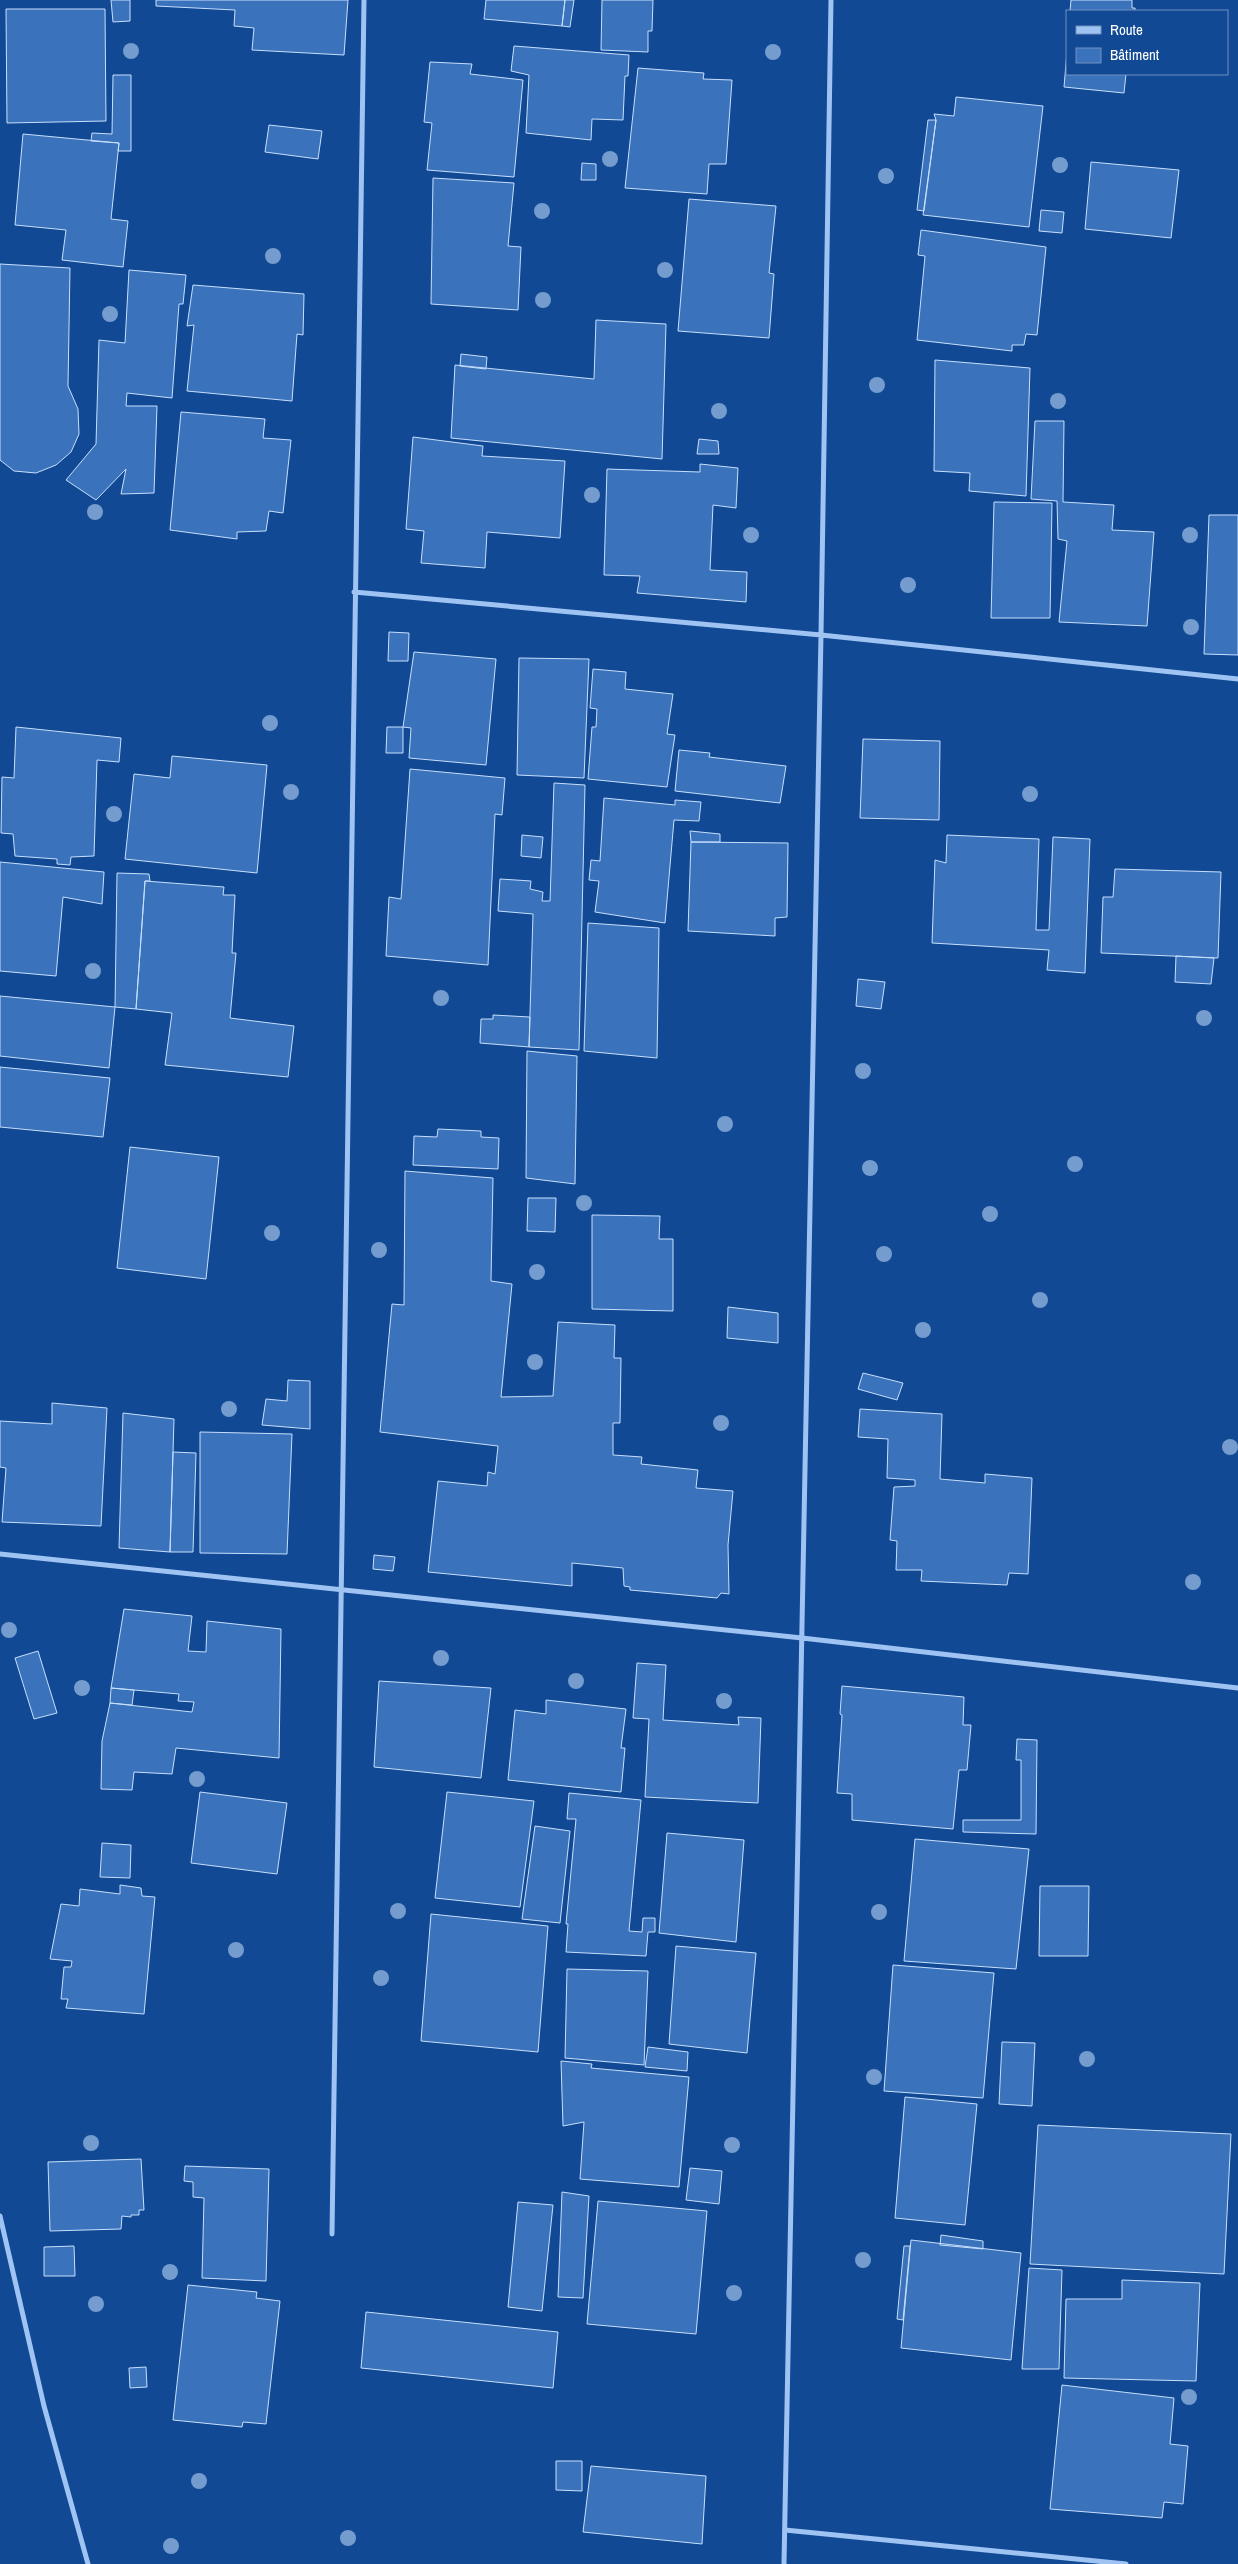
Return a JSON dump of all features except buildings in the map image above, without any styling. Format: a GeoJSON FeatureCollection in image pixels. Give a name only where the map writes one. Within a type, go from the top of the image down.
{"type":"FeatureCollection","features":[{"type":"Feature","properties":{"kind":"street"},"geometry":{"type":"LineString","coordinates":[[332,2234],[354,592],[364,0]]}},
{"type":"Feature","properties":{"kind":"street"},"geometry":{"type":"LineString","coordinates":[[784,2564],[821,635],[830,0]]}},
{"type":"Feature","properties":{"kind":"street"},"geometry":{"type":"LineString","coordinates":[[354,592],[821,635],[1238,679]]}},
{"type":"Feature","properties":{"kind":"street"},"geometry":{"type":"LineString","coordinates":[[0,1554],[802,1638],[1238,1688]]}},
{"type":"Feature","properties":{"kind":"street"},"geometry":{"type":"LineString","coordinates":[[0,2216],[44,2406],[88,2564]]}},
{"type":"Feature","properties":{"kind":"street"},"geometry":{"type":"LineString","coordinates":[[784,2530],[1126,2564]]}}]}
